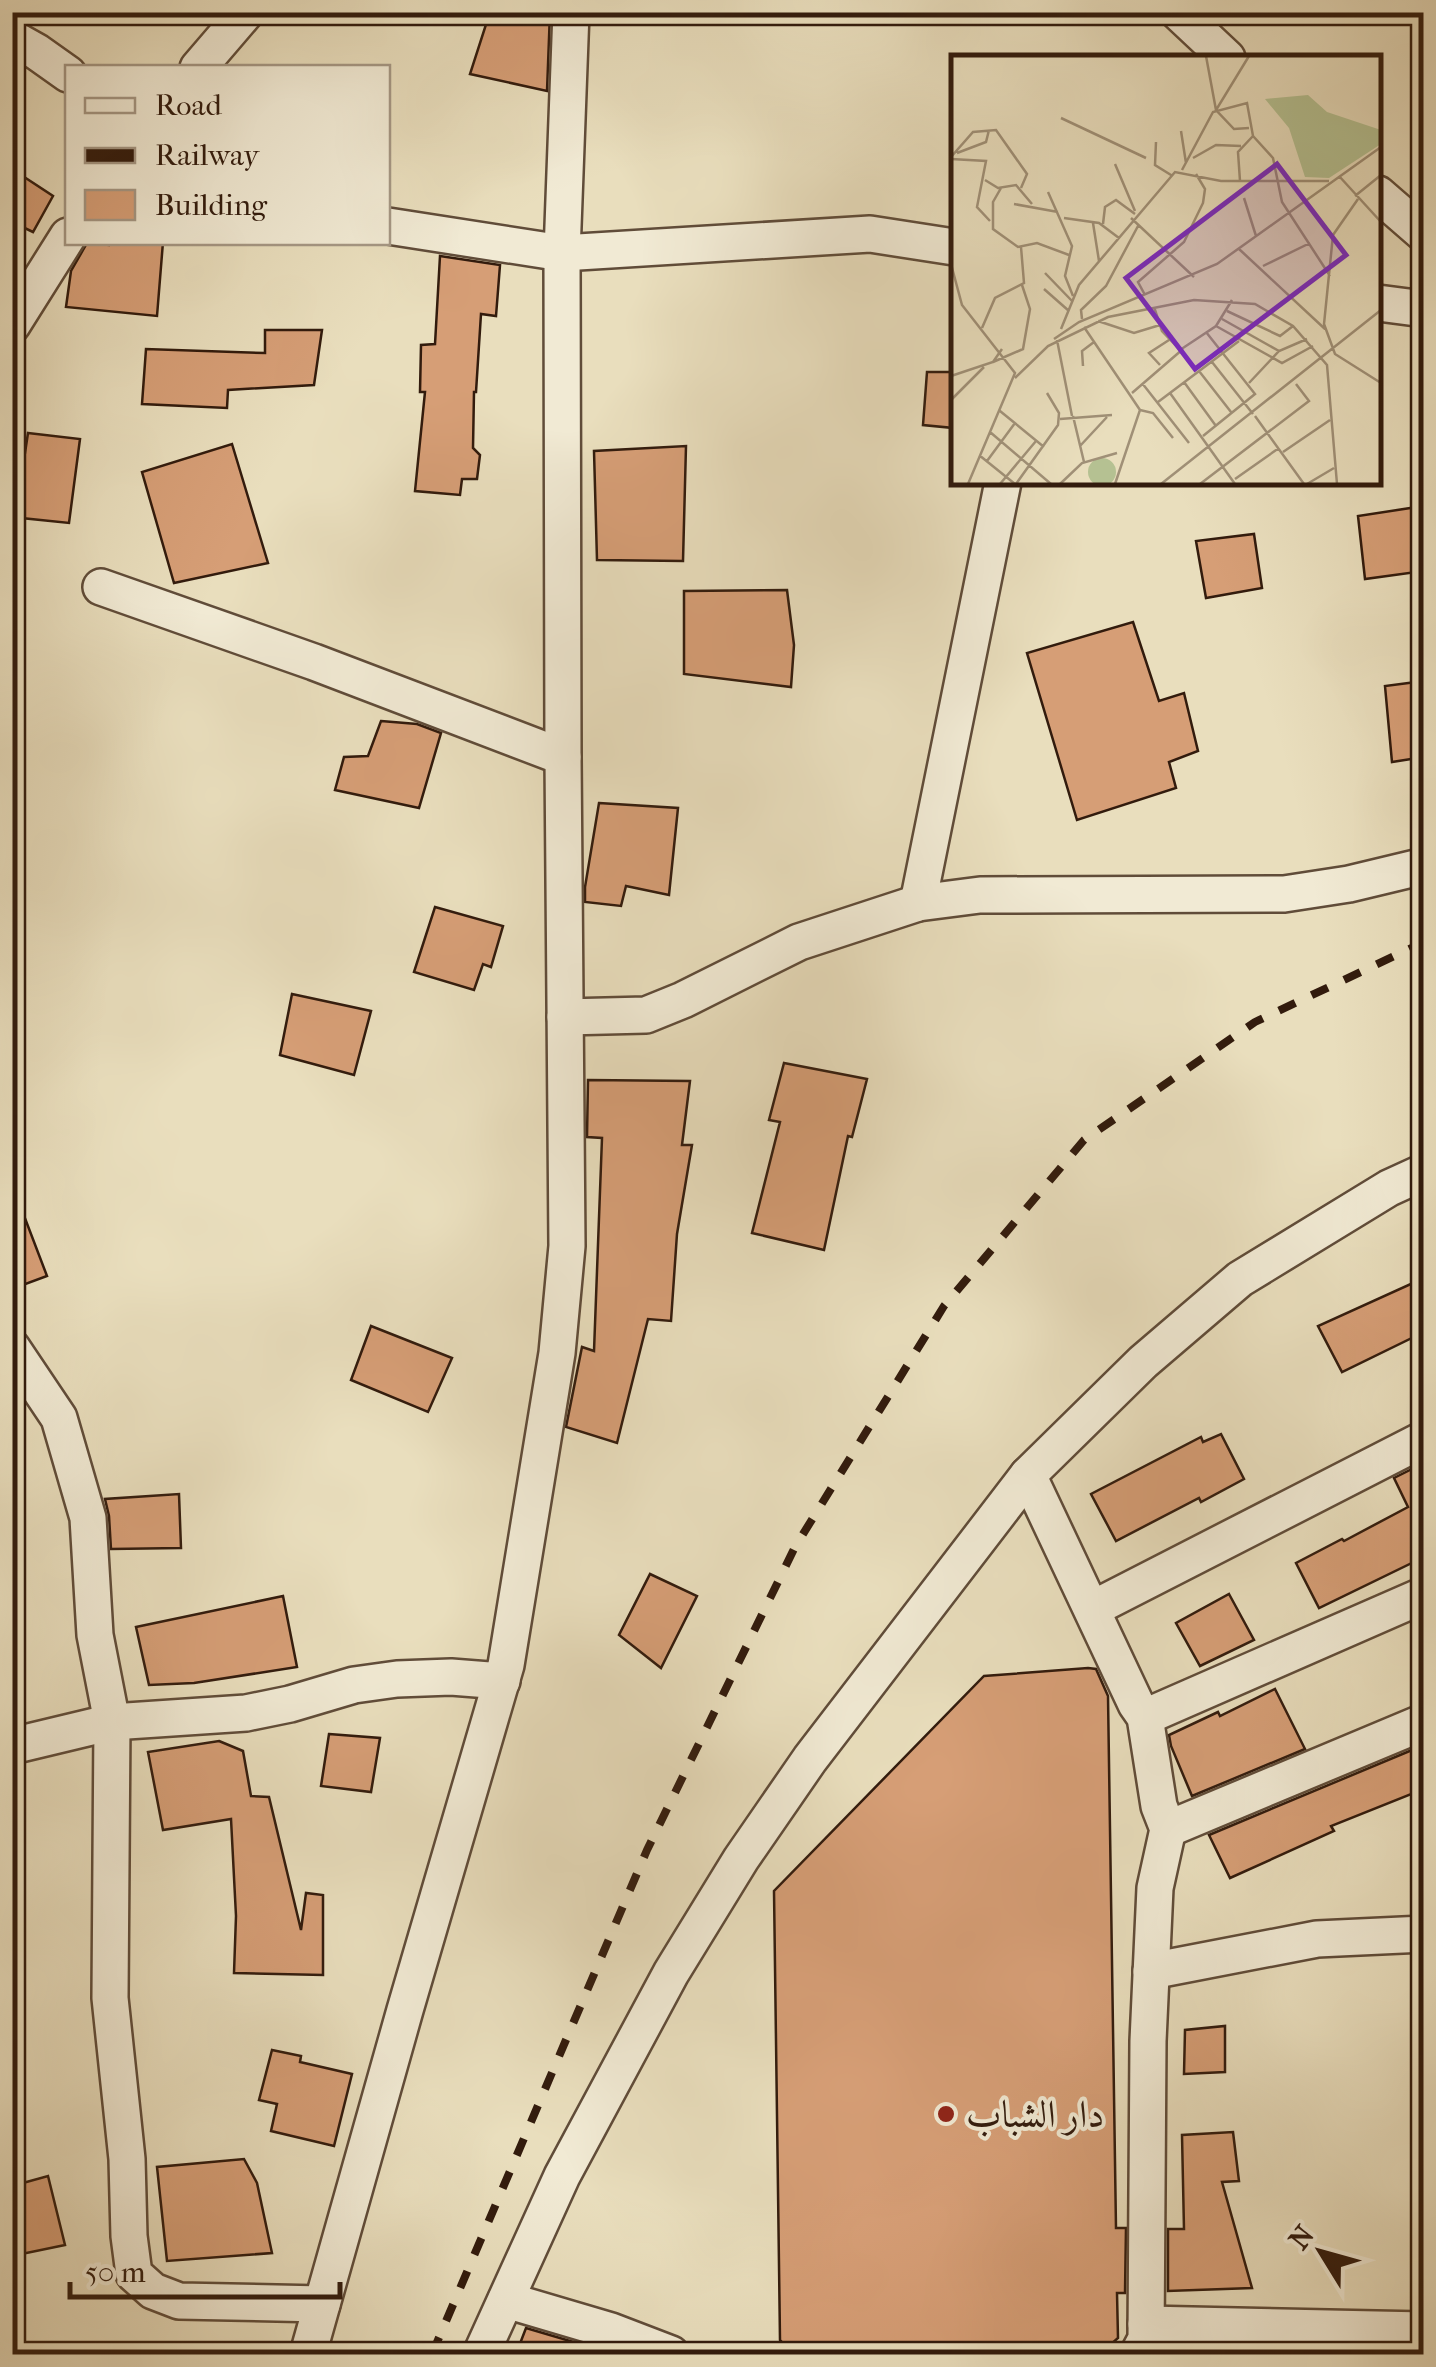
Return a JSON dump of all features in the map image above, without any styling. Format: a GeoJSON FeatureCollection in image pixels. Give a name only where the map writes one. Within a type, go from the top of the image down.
{"type":"FeatureCollection","features":[{"type":"Feature","properties":{"kind":"street"},"geometry":{"type":"LineString","coordinates":[[201,65],[246,12]]}},
{"type":"Feature","properties":{"kind":"street"},"geometry":{"type":"LineString","coordinates":[[308,2354],[502,1680],[559,1335],[567,1246],[562,253],[571,12]]}},
{"type":"Feature","properties":{"kind":"street"},"geometry":{"type":"LineString","coordinates":[[1178,12],[1224,55]]}},
{"type":"Feature","properties":{"kind":"street"},"geometry":{"type":"LineString","coordinates":[[12,38],[65,72]]}},
{"type":"Feature","properties":{"kind":"street"},"geometry":{"type":"LineString","coordinates":[[1381,197],[1424,234]]}},
{"type":"Feature","properties":{"kind":"street"},"geometry":{"type":"LineString","coordinates":[[390,226],[562,253],[870,234],[951,247]]}},
{"type":"Feature","properties":{"kind":"street"},"geometry":{"type":"LineString","coordinates":[[12,324],[65,241]]}},
{"type":"Feature","properties":{"kind":"street"},"geometry":{"type":"LineString","coordinates":[[1381,303],[1424,309]]}},
{"type":"Feature","properties":{"kind":"street"},"geometry":{"type":"LineString","coordinates":[[918,903],[1002,485]]}},
{"type":"Feature","properties":{"kind":"street"},"geometry":{"type":"LineString","coordinates":[[101,586],[563,757]]}},
{"type":"Feature","properties":{"kind":"street"},"geometry":{"type":"LineString","coordinates":[[565,1017],[646,1015],[799,942],[918,903],[980,895],[1284,894],[1424,866]]}},
{"type":"Feature","properties":{"kind":"street"},"geometry":{"type":"LineString","coordinates":[[481,2354],[572,2159],[671,1973],[741,1860],[821,1744],[1028,1475],[1144,1362],[1240,1279],[1389,1188],[1424,1172]]}},
{"type":"Feature","properties":{"kind":"street"},"geometry":{"type":"LineString","coordinates":[[12,1348],[59,1418],[88,1518],[95,1635],[112,1722],[110,1998],[134,2274],[152,2290],[179,2301],[322,2304]]}},
{"type":"Feature","properties":{"kind":"street"},"geometry":{"type":"LineString","coordinates":[[1092,1609],[1424,1439]]}},
{"type":"Feature","properties":{"kind":"street"},"geometry":{"type":"LineString","coordinates":[[1028,1475],[1145,1717],[1160,1806],[1168,1829],[1155,1888],[1151,1971],[1144,2343],[1424,2330]]}},
{"type":"Feature","properties":{"kind":"street"},"geometry":{"type":"LineString","coordinates":[[1145,1717],[1424,1595]]}},
{"type":"Feature","properties":{"kind":"street"},"geometry":{"type":"LineString","coordinates":[[12,1746],[112,1722],[246,1714],[354,1685],[398,1679],[502,1680]]}},
{"type":"Feature","properties":{"kind":"street"},"geometry":{"type":"LineString","coordinates":[[1168,1829],[1424,1722]]}},
{"type":"Feature","properties":{"kind":"street"},"geometry":{"type":"LineString","coordinates":[[1151,1971],[1317,1939],[1424,1934]]}},
{"type":"Feature","properties":{"kind":"street"},"geometry":{"type":"LineString","coordinates":[[506,2300],[611,2331],[671,2354]]}},
{"type":"Feature","properties":{"kind":"building"},"geometry":{"type":"Polygon","coordinates":[[[490,12],[550,12],[547,91],[470,74],[490,12]]]}},
{"type":"Feature","properties":{"kind":"building"},"geometry":{"type":"Polygon","coordinates":[[[12,169],[53,196],[33,232],[12,222],[12,169]]]}},
{"type":"Feature","properties":{"kind":"building"},"geometry":{"type":"Polygon","coordinates":[[[86,245],[163,245],[157,316],[66,307],[71,271],[86,245]]]}},
{"type":"Feature","properties":{"kind":"building"},"geometry":{"type":"Polygon","coordinates":[[[440,256],[500,265],[496,316],[481,314],[474,392],[473,448],[480,455],[477,479],[462,479],[460,495],[415,491],[425,392],[420,392],[421,345],[435,344],[440,256]]]}},
{"type":"Feature","properties":{"kind":"building"},"geometry":{"type":"Polygon","coordinates":[[[265,330],[322,330],[314,385],[228,390],[227,408],[142,404],[146,349],[265,353],[265,330]]]}},
{"type":"Feature","properties":{"kind":"building"},"geometry":{"type":"Polygon","coordinates":[[[927,372],[951,372],[951,428],[923,425],[927,372]]]}},
{"type":"Feature","properties":{"kind":"building"},"geometry":{"type":"Polygon","coordinates":[[[28,433],[80,439],[69,523],[12,517],[12,453],[25,453],[28,433]]]}},
{"type":"Feature","properties":{"kind":"building"},"geometry":{"type":"Polygon","coordinates":[[[232,444],[268,563],[174,583],[142,472],[232,444]]]}},
{"type":"Feature","properties":{"kind":"building"},"geometry":{"type":"Polygon","coordinates":[[[686,446],[683,561],[597,560],[594,451],[686,446]]]}},
{"type":"Feature","properties":{"kind":"building"},"geometry":{"type":"Polygon","coordinates":[[[1417,507],[1420,525],[1424,526],[1424,571],[1365,579],[1358,516],[1417,507]]]}},
{"type":"Feature","properties":{"kind":"building"},"geometry":{"type":"Polygon","coordinates":[[[1254,534],[1262,588],[1206,598],[1196,541],[1254,534]]]}},
{"type":"Feature","properties":{"kind":"building"},"geometry":{"type":"Polygon","coordinates":[[[787,590],[794,645],[791,687],[684,674],[684,591],[787,590]]]}},
{"type":"Feature","properties":{"kind":"building"},"geometry":{"type":"Polygon","coordinates":[[[1133,622],[1159,701],[1184,693],[1198,751],[1169,762],[1176,788],[1077,820],[1027,653],[1133,622]]]}},
{"type":"Feature","properties":{"kind":"building"},"geometry":{"type":"Polygon","coordinates":[[[1424,681],[1424,757],[1392,762],[1385,686],[1424,681]]]}},
{"type":"Feature","properties":{"kind":"building"},"geometry":{"type":"Polygon","coordinates":[[[381,721],[417,724],[441,733],[419,808],[335,790],[344,757],[368,756],[381,721]]]}},
{"type":"Feature","properties":{"kind":"building"},"geometry":{"type":"Polygon","coordinates":[[[599,803],[678,808],[669,895],[626,886],[621,906],[585,902],[599,803]]]}},
{"type":"Feature","properties":{"kind":"building"},"geometry":{"type":"Polygon","coordinates":[[[435,907],[503,926],[491,967],[483,964],[474,990],[414,972],[435,907]]]}},
{"type":"Feature","properties":{"kind":"building"},"geometry":{"type":"Polygon","coordinates":[[[292,994],[371,1011],[354,1075],[280,1055],[292,994]]]}},
{"type":"Feature","properties":{"kind":"building"},"geometry":{"type":"Polygon","coordinates":[[[784,1063],[867,1079],[852,1137],[848,1136],[824,1250],[752,1233],[780,1122],[769,1120],[784,1063]]]}},
{"type":"Feature","properties":{"kind":"building"},"geometry":{"type":"Polygon","coordinates":[[[588,1080],[690,1081],[682,1145],[692,1145],[677,1234],[671,1321],[648,1319],[617,1443],[566,1427],[582,1347],[594,1351],[602,1138],[587,1137],[588,1080]]]}},
{"type":"Feature","properties":{"kind":"building"},"geometry":{"type":"Polygon","coordinates":[[[12,1192],[47,1276],[12,1289],[12,1192]]]}},
{"type":"Feature","properties":{"kind":"building"},"geometry":{"type":"Polygon","coordinates":[[[1424,1278],[1424,1332],[1342,1372],[1318,1326],[1424,1278]]]}},
{"type":"Feature","properties":{"kind":"building"},"geometry":{"type":"Polygon","coordinates":[[[371,1326],[452,1358],[428,1412],[351,1380],[371,1326]]]}},
{"type":"Feature","properties":{"kind":"building"},"geometry":{"type":"Polygon","coordinates":[[[1221,1434],[1244,1479],[1116,1541],[1091,1494],[1201,1437],[1203,1442],[1221,1434]]]}},
{"type":"Feature","properties":{"kind":"building"},"geometry":{"type":"Polygon","coordinates":[[[1424,1463],[1424,1557],[1319,1608],[1296,1563],[1408,1507],[1394,1478],[1424,1463]]]}},
{"type":"Feature","properties":{"kind":"building"},"geometry":{"type":"Polygon","coordinates":[[[179,1494],[181,1548],[111,1549],[105,1499],[179,1494]]]}},
{"type":"Feature","properties":{"kind":"building"},"geometry":{"type":"Polygon","coordinates":[[[650,1574],[697,1596],[661,1668],[619,1635],[650,1574]]]}},
{"type":"Feature","properties":{"kind":"building"},"geometry":{"type":"Polygon","coordinates":[[[1229,1594],[1254,1640],[1200,1666],[1176,1623],[1229,1594]]]}},
{"type":"Feature","properties":{"kind":"building"},"geometry":{"type":"Polygon","coordinates":[[[283,1596],[297,1667],[194,1683],[149,1685],[136,1627],[283,1596]]]}},
{"type":"Feature","properties":{"kind":"building","name":"دار الشباب"},"geometry":{"type":"Polygon","coordinates":[[[1096,1669],[1108,1696],[1116,2228],[1126,2228],[1125,2293],[1117,2293],[1118,2338],[1100,2354],[793,2354],[780,2340],[774,1891],[984,1676],[1096,1669]]]}},
{"type":"Feature","properties":{"kind":"building"},"geometry":{"type":"Polygon","coordinates":[[[1275,1689],[1305,1749],[1192,1796],[1169,1735],[1275,1689]]]}},
{"type":"Feature","properties":{"kind":"building"},"geometry":{"type":"Polygon","coordinates":[[[329,1734],[380,1738],[371,1792],[321,1786],[329,1734]]]}},
{"type":"Feature","properties":{"kind":"building"},"geometry":{"type":"Polygon","coordinates":[[[219,1741],[243,1751],[251,1796],[269,1797],[301,1930],[306,1893],[323,1895],[323,1975],[234,1973],[236,1916],[231,1819],[163,1830],[148,1752],[219,1741]]]}},
{"type":"Feature","properties":{"kind":"building"},"geometry":{"type":"Polygon","coordinates":[[[1424,1745],[1424,1789],[1331,1826],[1334,1831],[1230,1878],[1209,1835],[1424,1745]]]}},
{"type":"Feature","properties":{"kind":"building"},"geometry":{"type":"Polygon","coordinates":[[[1225,2026],[1225,2072],[1184,2074],[1185,2030],[1225,2026]]]}},
{"type":"Feature","properties":{"kind":"building"},"geometry":{"type":"Polygon","coordinates":[[[272,2050],[301,2056],[300,2062],[352,2074],[334,2146],[271,2131],[277,2104],[259,2100],[272,2050]]]}},
{"type":"Feature","properties":{"kind":"building"},"geometry":{"type":"Polygon","coordinates":[[[1233,2132],[1239,2181],[1222,2182],[1252,2288],[1168,2291],[1168,2229],[1184,2229],[1182,2135],[1233,2132]]]}},
{"type":"Feature","properties":{"kind":"building"},"geometry":{"type":"Polygon","coordinates":[[[244,2159],[257,2183],[272,2253],[167,2261],[157,2167],[244,2159]]]}},
{"type":"Feature","properties":{"kind":"building"},"geometry":{"type":"Polygon","coordinates":[[[48,2176],[65,2245],[12,2256],[12,2186],[48,2176]]]}},
{"type":"Feature","properties":{"kind":"building"},"geometry":{"type":"Polygon","coordinates":[[[526,2328],[604,2351],[613,2354],[516,2354],[526,2328]]]}},
{"type":"Feature","properties":{"kind":"railway"},"geometry":{"type":"LineString","coordinates":[[432,2354],[647,1850],[795,1547],[944,1306],[1084,1140],[1255,1022],[1424,942]]}},
{"type":"Feature","properties":{"kind":"place","name":"دار الشباب"},"geometry":{"type":"Point","coordinates":[946,2114]}}]}
